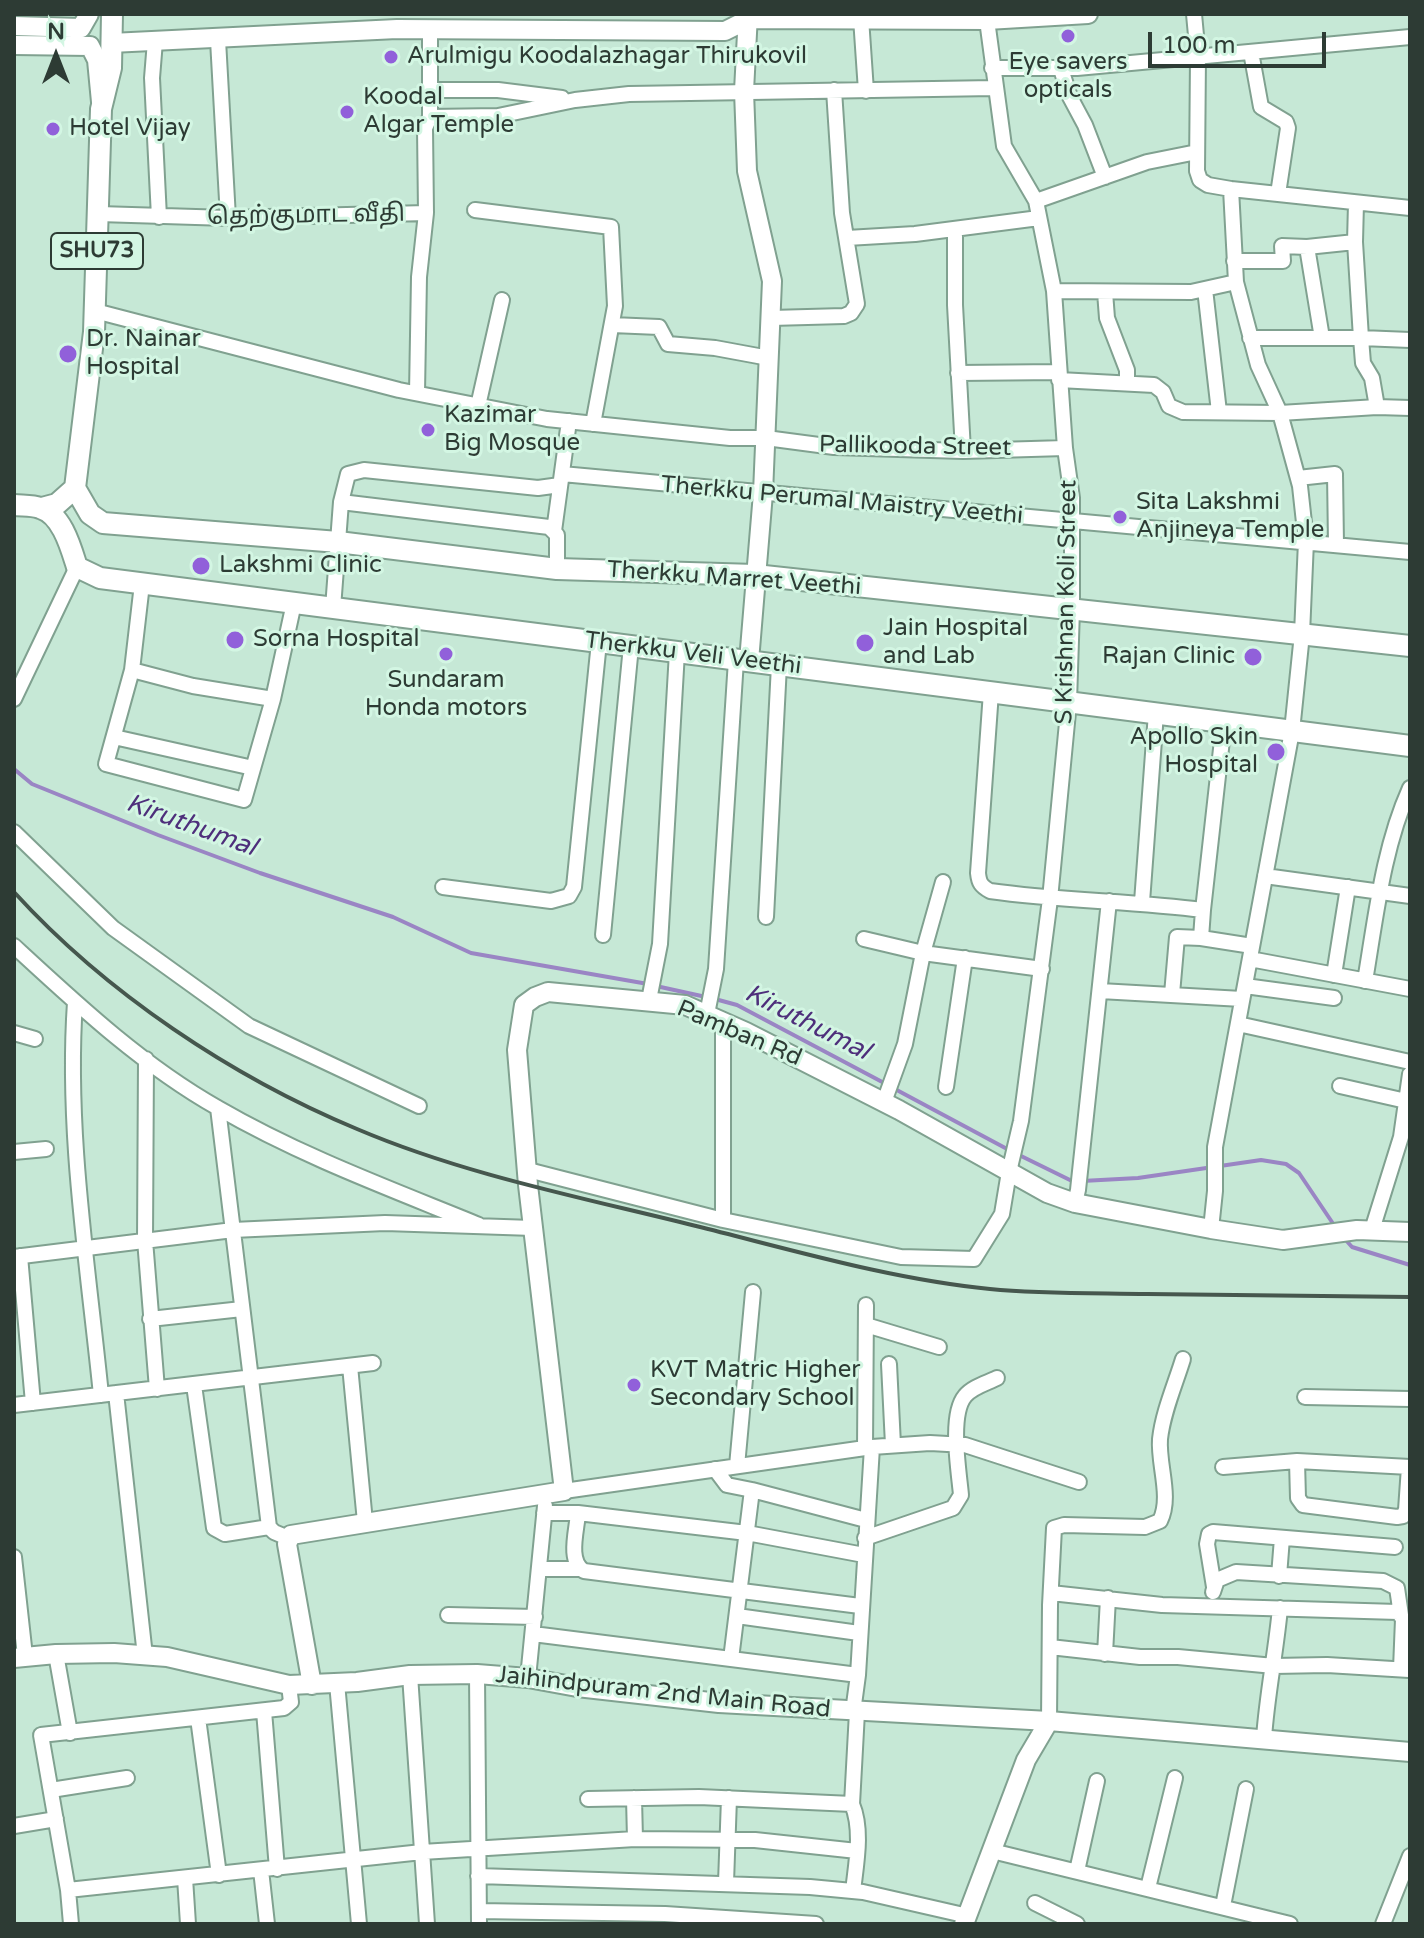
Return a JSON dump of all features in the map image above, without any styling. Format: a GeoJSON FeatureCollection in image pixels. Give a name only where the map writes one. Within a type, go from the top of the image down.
{"type":"FeatureCollection","features":[{"type":"Feature","properties":{"kind":"main road","name":"SHU73"},"geometry":{"type":"LineString","coordinates":[[75,488],[95,311],[101,109],[111,68],[112,14]]}},
{"type":"Feature","properties":{"kind":"main road"},"geometry":{"type":"LineString","coordinates":[[14,505],[42,508],[57,504],[75,488],[90,514],[103,523]]}},
{"type":"Feature","properties":{"kind":"main road"},"geometry":{"type":"LineString","coordinates":[[42,508],[61,527],[77,567]]}},
{"type":"Feature","properties":{"kind":"main road"},"geometry":{"type":"LineString","coordinates":[[70,547],[81,529],[103,523]]}},
{"type":"Feature","properties":{"kind":"main road","name":"Therkku Marret Veethi"},"geometry":{"type":"LineString","coordinates":[[103,523],[338,542],[557,569],[755,575],[1410,646]]}},
{"type":"Feature","properties":{"kind":"main road","name":"Therkku Veli Veethi"},"geometry":{"type":"LineString","coordinates":[[77,567],[100,578],[142,584],[1410,746]]}},
{"type":"Feature","properties":{"kind":"street"},"geometry":{"type":"LineString","coordinates":[[14,26],[81,28],[89,14]]}},
{"type":"Feature","properties":{"kind":"street"},"geometry":{"type":"LineString","coordinates":[[111,43],[218,40],[397,22],[430,31],[475,23],[725,31],[748,16],[987,20],[1088,14]]}},
{"type":"Feature","properties":{"kind":"street"},"geometry":{"type":"LineString","coordinates":[[1194,14],[1198,57],[1197,152],[1200,180],[1208,185],[1231,189],[1410,208]]}},
{"type":"Feature","properties":{"kind":"street"},"geometry":{"type":"LineString","coordinates":[[528,1170],[723,1220],[713,988],[743,661],[763,493],[772,281],[747,171],[744,91],[748,16]]}},
{"type":"Feature","properties":{"kind":"street"},"geometry":{"type":"LineString","coordinates":[[861,18],[866,91]]}},
{"type":"Feature","properties":{"kind":"street","name":"S Krishnan Koli Street"},"geometry":{"type":"LineString","coordinates":[[723,1220],[901,1257],[974,1259],[1002,1214],[1016,1145],[1050,899],[1069,702],[1072,522],[1054,291],[1036,201],[1004,146],[987,20]]}},
{"type":"Feature","properties":{"kind":"street","name":"தெற்குமாட வீதி"},"geometry":{"type":"LineString","coordinates":[[99,214],[228,218],[426,213],[425,128],[430,117],[430,31]]}},
{"type":"Feature","properties":{"kind":"street"},"geometry":{"type":"LineString","coordinates":[[992,68],[1061,69],[1410,37]]}},
{"type":"Feature","properties":{"kind":"street"},"geometry":{"type":"LineString","coordinates":[[218,40],[228,218]]}},
{"type":"Feature","properties":{"kind":"street"},"geometry":{"type":"LineString","coordinates":[[155,41],[152,78],[159,217]]}},
{"type":"Feature","properties":{"kind":"street"},"geometry":{"type":"LineString","coordinates":[[14,45],[90,46],[97,60],[101,109]]}},
{"type":"Feature","properties":{"kind":"street"},"geometry":{"type":"LineString","coordinates":[[1251,52],[1261,107],[1286,122],[1288,128],[1278,194]]}},
{"type":"Feature","properties":{"kind":"street"},"geometry":{"type":"LineString","coordinates":[[1061,69],[1105,177]]}},
{"type":"Feature","properties":{"kind":"street"},"geometry":{"type":"LineString","coordinates":[[430,117],[498,116],[575,100],[629,94],[994,88]]}},
{"type":"Feature","properties":{"kind":"street"},"geometry":{"type":"LineString","coordinates":[[431,90],[498,90],[575,100]]}},
{"type":"Feature","properties":{"kind":"street"},"geometry":{"type":"LineString","coordinates":[[771,318],[844,316],[855,309],[858,298],[842,213],[834,90]]}},
{"type":"Feature","properties":{"kind":"street"},"geometry":{"type":"LineString","coordinates":[[1036,201],[1147,162],[1197,152]]}},
{"type":"Feature","properties":{"kind":"street"},"geometry":{"type":"LineString","coordinates":[[1211,1229],[1215,1157],[1292,731],[1302,634],[1306,541],[1298,478],[1280,413],[1258,365],[1236,282],[1231,189]]}},
{"type":"Feature","properties":{"kind":"street"},"geometry":{"type":"LineString","coordinates":[[1356,203],[1355,242],[1363,363],[1372,378],[1377,407]]}},
{"type":"Feature","properties":{"kind":"street"},"geometry":{"type":"LineString","coordinates":[[475,210],[611,227],[615,306],[593,424]]}},
{"type":"Feature","properties":{"kind":"street"},"geometry":{"type":"LineString","coordinates":[[417,393],[419,277],[426,213]]}},
{"type":"Feature","properties":{"kind":"street"},"geometry":{"type":"LineString","coordinates":[[847,238],[1039,218]]}},
{"type":"Feature","properties":{"kind":"street"},"geometry":{"type":"LineString","coordinates":[[955,229],[955,305],[963,451]]}},
{"type":"Feature","properties":{"kind":"street"},"geometry":{"type":"LineString","coordinates":[[1234,261],[1283,261],[1282,246],[1355,242]]}},
{"type":"Feature","properties":{"kind":"street"},"geometry":{"type":"LineString","coordinates":[[1307,247],[1322,338]]}},
{"type":"Feature","properties":{"kind":"street"},"geometry":{"type":"LineString","coordinates":[[1054,291],[1191,292],[1236,282]]}},
{"type":"Feature","properties":{"kind":"street"},"geometry":{"type":"LineString","coordinates":[[1205,289],[1219,412]]}},
{"type":"Feature","properties":{"kind":"street"},"geometry":{"type":"LineString","coordinates":[[1105,292],[1107,318],[1127,370],[1127,383]]}},
{"type":"Feature","properties":{"kind":"street"},"geometry":{"type":"LineString","coordinates":[[478,406],[502,300]]}},
{"type":"Feature","properties":{"kind":"street","name":"Pallikooda Street"},"geometry":{"type":"LineString","coordinates":[[95,311],[417,393],[569,421],[834,447],[963,451],[1065,448]]}},
{"type":"Feature","properties":{"kind":"street"},"geometry":{"type":"LineString","coordinates":[[612,325],[659,327],[668,344],[715,348],[769,358]]}},
{"type":"Feature","properties":{"kind":"street"},"geometry":{"type":"LineString","coordinates":[[1250,338],[1410,340]]}},
{"type":"Feature","properties":{"kind":"street"},"geometry":{"type":"LineString","coordinates":[[958,373],[1145,383],[1159,388],[1169,406],[1183,412],[1280,413],[1410,408]]}},
{"type":"Feature","properties":{"kind":"street"},"geometry":{"type":"LineString","coordinates":[[557,569],[559,543],[554,531],[569,421]]}},
{"type":"Feature","properties":{"kind":"street","name":"Therkku Perumal Maistry Veethi"},"geometry":{"type":"LineString","coordinates":[[341,502],[348,474],[364,470],[538,488],[561,480],[763,493],[1410,552]]}},
{"type":"Feature","properties":{"kind":"street"},"geometry":{"type":"LineString","coordinates":[[1298,478],[1335,474],[1336,544]]}},
{"type":"Feature","properties":{"kind":"street"},"geometry":{"type":"LineString","coordinates":[[333,608],[341,502],[543,526],[554,531]]}},
{"type":"Feature","properties":{"kind":"street"},"geometry":{"type":"LineString","coordinates":[[14,699],[77,567]]}},
{"type":"Feature","properties":{"kind":"street"},"geometry":{"type":"LineString","coordinates":[[142,584],[132,670],[106,764],[244,800],[273,699],[294,603]]}},
{"type":"Feature","properties":{"kind":"street"},"geometry":{"type":"LineString","coordinates":[[443,887],[551,901],[569,896],[574,887],[599,642]]}},
{"type":"Feature","properties":{"kind":"street"},"geometry":{"type":"LineString","coordinates":[[603,935],[631,646]]}},
{"type":"Feature","properties":{"kind":"street"},"geometry":{"type":"LineString","coordinates":[[650,996],[660,944],[677,652]]}},
{"type":"Feature","properties":{"kind":"street"},"geometry":{"type":"LineString","coordinates":[[766,917],[779,665]]}},
{"type":"Feature","properties":{"kind":"street"},"geometry":{"type":"LineString","coordinates":[[132,670],[193,686],[273,699]]}},
{"type":"Feature","properties":{"kind":"street"},"geometry":{"type":"LineString","coordinates":[[991,692],[979,882],[990,891],[1050,899],[1142,902],[1203,910]]}},
{"type":"Feature","properties":{"kind":"street"},"geometry":{"type":"LineString","coordinates":[[1142,902],[1156,713]]}},
{"type":"Feature","properties":{"kind":"street"},"geometry":{"type":"LineString","coordinates":[[1201,938],[1224,722]]}},
{"type":"Feature","properties":{"kind":"street"},"geometry":{"type":"LineString","coordinates":[[114,737],[253,768]]}},
{"type":"Feature","properties":{"kind":"street"},"geometry":{"type":"LineString","coordinates":[[1365,981],[1399,812],[1410,788]]}},
{"type":"Feature","properties":{"kind":"street"},"geometry":{"type":"LineString","coordinates":[[14,832],[113,928],[249,1026],[419,1106]]}},
{"type":"Feature","properties":{"kind":"street"},"geometry":{"type":"LineString","coordinates":[[1265,876],[1410,896]]}},
{"type":"Feature","properties":{"kind":"street"},"geometry":{"type":"LineString","coordinates":[[885,1098],[905,1044],[923,953],[943,882]]}},
{"type":"Feature","properties":{"kind":"street"},"geometry":{"type":"LineString","coordinates":[[1334,975],[1348,887]]}},
{"type":"Feature","properties":{"kind":"street"},"geometry":{"type":"LineString","coordinates":[[1076,1196],[1109,901]]}},
{"type":"Feature","properties":{"kind":"street"},"geometry":{"type":"LineString","coordinates":[[1172,994],[1177,937],[1201,938],[1334,975],[1410,989]]}},
{"type":"Feature","properties":{"kind":"street"},"geometry":{"type":"LineString","coordinates":[[864,939],[923,953],[1042,969]]}},
{"type":"Feature","properties":{"kind":"street"},"geometry":{"type":"LineString","coordinates":[[14,946],[110,1034],[218,1108],[359,1178],[479,1225]]}},
{"type":"Feature","properties":{"kind":"street"},"geometry":{"type":"LineString","coordinates":[[946,1087],[965,958]]}},
{"type":"Feature","properties":{"kind":"street"},"geometry":{"type":"LineString","coordinates":[[1100,991],[1334,998]]}},
{"type":"Feature","properties":{"kind":"street","name":"Pamban Rd"},"geometry":{"type":"LineString","coordinates":[[552,1499],[517,1050],[524,1005],[548,992],[650,996],[713,1014],[885,1098],[1010,1168],[1047,1193],[1076,1196],[1211,1229],[1283,1240],[1365,1230],[1410,1232]]}},
{"type":"Feature","properties":{"kind":"street"},"geometry":{"type":"LineString","coordinates":[[75,1002],[73,1116],[86,1248],[145,1656]]}},
{"type":"Feature","properties":{"kind":"street"},"geometry":{"type":"LineString","coordinates":[[1238,1024],[1410,1062]]}},
{"type":"Feature","properties":{"kind":"street"},"geometry":{"type":"LineString","coordinates":[[14,1033],[35,1039]]}},
{"type":"Feature","properties":{"kind":"street"},"geometry":{"type":"LineString","coordinates":[[146,1059],[145,1240],[157,1389]]}},
{"type":"Feature","properties":{"kind":"street"},"geometry":{"type":"LineString","coordinates":[[1365,1230],[1401,1137],[1410,1074]]}},
{"type":"Feature","properties":{"kind":"street"},"geometry":{"type":"LineString","coordinates":[[1340,1086],[1406,1101]]}},
{"type":"Feature","properties":{"kind":"street"},"geometry":{"type":"LineString","coordinates":[[218,1108],[269,1527]]}},
{"type":"Feature","properties":{"kind":"street"},"geometry":{"type":"LineString","coordinates":[[14,1152],[46,1149]]}},
{"type":"Feature","properties":{"kind":"street"},"geometry":{"type":"LineString","coordinates":[[33,1403],[17,1257],[233,1230],[385,1223],[533,1228]]}},
{"type":"Feature","properties":{"kind":"street"},"geometry":{"type":"LineString","coordinates":[[737,1466],[753,1292]]}},
{"type":"Feature","properties":{"kind":"street"},"geometry":{"type":"LineString","coordinates":[[863,1893],[856,1814],[852,1804],[866,1520],[866,1305]]}},
{"type":"Feature","properties":{"kind":"street"},"geometry":{"type":"LineString","coordinates":[[150,1319],[242,1309]]}},
{"type":"Feature","properties":{"kind":"street"},"geometry":{"type":"LineString","coordinates":[[866,1325],[939,1347]]}},
{"type":"Feature","properties":{"kind":"street"},"geometry":{"type":"LineString","coordinates":[[478,1876],[726,1883],[863,1893],[966,1920],[1026,1760],[1049,1721],[1054,1528],[1064,1525],[1145,1527],[1155,1524],[1162,1517],[1162,1425],[1183,1359]]}},
{"type":"Feature","properties":{"kind":"street"},"geometry":{"type":"LineString","coordinates":[[14,1405],[373,1363]]}},
{"type":"Feature","properties":{"kind":"street"},"geometry":{"type":"LineString","coordinates":[[889,1364],[893,1445]]}},
{"type":"Feature","properties":{"kind":"street"},"geometry":{"type":"LineString","coordinates":[[350,1366],[365,1522]]}},
{"type":"Feature","properties":{"kind":"street"},"geometry":{"type":"LineString","coordinates":[[865,1538],[953,1508],[959,1503],[961,1495],[956,1445],[959,1408],[964,1397],[997,1378]]}},
{"type":"Feature","properties":{"kind":"street"},"geometry":{"type":"LineString","coordinates":[[194,1385],[214,1528],[225,1534],[269,1527],[288,1538]]}},
{"type":"Feature","properties":{"kind":"street"},"geometry":{"type":"LineString","coordinates":[[1305,1397],[1410,1399]]}},
{"type":"Feature","properties":{"kind":"street"},"geometry":{"type":"LineString","coordinates":[[288,1538],[295,1534],[365,1522],[552,1499],[715,1469],[893,1445],[965,1445],[1079,1482]]}},
{"type":"Feature","properties":{"kind":"street"},"geometry":{"type":"LineString","coordinates":[[1223,1467],[1297,1461],[1409,1467],[1406,1510],[1403,1516],[1397,1517],[1303,1505],[1298,1498],[1297,1461]]}},
{"type":"Feature","properties":{"kind":"street"},"geometry":{"type":"LineString","coordinates":[[715,1469],[727,1485],[866,1520]]}},
{"type":"Feature","properties":{"kind":"street"},"geometry":{"type":"LineString","coordinates":[[731,1659],[752,1490]]}},
{"type":"Feature","properties":{"kind":"street"},"geometry":{"type":"LineString","coordinates":[[552,1499],[578,1513],[747,1533],[864,1555]]}},
{"type":"Feature","properties":{"kind":"street"},"geometry":{"type":"LineString","coordinates":[[528,1678],[539,1569],[552,1499]]}},
{"type":"Feature","properties":{"kind":"street"},"geometry":{"type":"LineString","coordinates":[[578,1513],[574,1558],[579,1569]]}},
{"type":"Feature","properties":{"kind":"street"},"geometry":{"type":"LineString","coordinates":[[1213,1608],[1214,1587],[1207,1544],[1209,1534],[1218,1532],[1395,1547]]}},
{"type":"Feature","properties":{"kind":"street"},"geometry":{"type":"LineString","coordinates":[[288,1538],[312,1685]]}},
{"type":"Feature","properties":{"kind":"street"},"geometry":{"type":"LineString","coordinates":[[1279,1576],[1282,1538]]}},
{"type":"Feature","properties":{"kind":"street"},"geometry":{"type":"LineString","coordinates":[[14,1557],[19,1657]]}},
{"type":"Feature","properties":{"kind":"street"},"geometry":{"type":"LineString","coordinates":[[539,1569],[579,1569],[860,1606]]}},
{"type":"Feature","properties":{"kind":"street"},"geometry":{"type":"LineString","coordinates":[[1050,1647],[1274,1666],[1405,1670],[1397,1588],[1383,1581],[1236,1572],[1222,1576],[1214,1587]]}},
{"type":"Feature","properties":{"kind":"street"},"geometry":{"type":"LineString","coordinates":[[1051,1593],[1162,1605],[1318,1612],[1392,1611],[1401,1615]]}},
{"type":"Feature","properties":{"kind":"street"},"geometry":{"type":"LineString","coordinates":[[1105,1654],[1108,1598]]}},
{"type":"Feature","properties":{"kind":"street"},"geometry":{"type":"LineString","coordinates":[[1264,1738],[1266,1698],[1274,1666],[1280,1608]]}},
{"type":"Feature","properties":{"kind":"street"},"geometry":{"type":"LineString","coordinates":[[448,1615],[535,1617]]}},
{"type":"Feature","properties":{"kind":"street"},"geometry":{"type":"LineString","coordinates":[[737,1616],[859,1633]]}},
{"type":"Feature","properties":{"kind":"street"},"geometry":{"type":"LineString","coordinates":[[533,1634],[858,1675]]}},
{"type":"Feature","properties":{"kind":"street","name":"Jaihindpuram 2nd Main Road"},"geometry":{"type":"LineString","coordinates":[[19,1657],[114,1653],[167,1657],[289,1685],[410,1675],[477,1674],[719,1703],[1049,1721],[1410,1752]]}},
{"type":"Feature","properties":{"kind":"street"},"geometry":{"type":"LineString","coordinates":[[56,1654],[70,1733]]}},
{"type":"Feature","properties":{"kind":"street"},"geometry":{"type":"LineString","coordinates":[[477,1674],[479,1917],[665,1914],[816,1924]]}},
{"type":"Feature","properties":{"kind":"street"},"geometry":{"type":"LineString","coordinates":[[410,1675],[427,1924]]}},
{"type":"Feature","properties":{"kind":"street"},"geometry":{"type":"LineString","coordinates":[[337,1683],[359,1924]]}},
{"type":"Feature","properties":{"kind":"street"},"geometry":{"type":"LineString","coordinates":[[71,1924],[41,1735],[264,1711],[290,1705],[289,1685]]}},
{"type":"Feature","properties":{"kind":"street"},"geometry":{"type":"LineString","coordinates":[[264,1711],[277,1869]]}},
{"type":"Feature","properties":{"kind":"street"},"geometry":{"type":"LineString","coordinates":[[198,1718],[219,1875]]}},
{"type":"Feature","properties":{"kind":"street"},"geometry":{"type":"LineString","coordinates":[[51,1790],[127,1778]]}},
{"type":"Feature","properties":{"kind":"street"},"geometry":{"type":"LineString","coordinates":[[1148,1888],[1175,1778]]}},
{"type":"Feature","properties":{"kind":"street"},"geometry":{"type":"LineString","coordinates":[[1077,1871],[1097,1781]]}},
{"type":"Feature","properties":{"kind":"street"},"geometry":{"type":"LineString","coordinates":[[1223,1906],[1246,1789]]}},
{"type":"Feature","properties":{"kind":"street"},"geometry":{"type":"LineString","coordinates":[[634,1798],[635,1839]]}},
{"type":"Feature","properties":{"kind":"street"},"geometry":{"type":"LineString","coordinates":[[588,1799],[729,1798],[852,1804]]}},
{"type":"Feature","properties":{"kind":"street"},"geometry":{"type":"LineString","coordinates":[[726,1883],[729,1798]]}},
{"type":"Feature","properties":{"kind":"street"},"geometry":{"type":"LineString","coordinates":[[14,1826],[56,1819]]}},
{"type":"Feature","properties":{"kind":"street"},"geometry":{"type":"LineString","coordinates":[[68,1890],[422,1852],[635,1839],[728,1840],[857,1851]]}},
{"type":"Feature","properties":{"kind":"street"},"geometry":{"type":"LineString","coordinates":[[992,1851],[1290,1924]]}},
{"type":"Feature","properties":{"kind":"street"},"geometry":{"type":"LineString","coordinates":[[1383,1924],[1410,1856]]}},
{"type":"Feature","properties":{"kind":"street"},"geometry":{"type":"LineString","coordinates":[[261,1870],[267,1924]]}},
{"type":"Feature","properties":{"kind":"street"},"geometry":{"type":"LineString","coordinates":[[185,1878],[188,1924]]}},
{"type":"Feature","properties":{"kind":"street"},"geometry":{"type":"LineString","coordinates":[[1035,1903],[1077,1924]]}},
{"type":"Feature","properties":{"kind":"waterway","name":"Kiruthumal"},"geometry":{"type":"LineString","coordinates":[[14,769],[32,784],[158,835],[393,917],[471,953],[648,984]]}},
{"type":"Feature","properties":{"kind":"waterway","name":"Kiruthumal"},"geometry":{"type":"LineString","coordinates":[[656,986],[706,997]]}},
{"type":"Feature","properties":{"kind":"waterway","name":"Kiruthumal"},"geometry":{"type":"LineString","coordinates":[[715,999],[737,1005],[886,1084]]}},
{"type":"Feature","properties":{"kind":"waterway","name":"Kiruthumal"},"geometry":{"type":"LineString","coordinates":[[893,1088],[1009,1150]]}},
{"type":"Feature","properties":{"kind":"waterway","name":"Kiruthumal"},"geometry":{"type":"LineString","coordinates":[[1017,1154],[1074,1182]]}},
{"type":"Feature","properties":{"kind":"waterway","name":"Kiruthumal"},"geometry":{"type":"LineString","coordinates":[[1082,1181],[1138,1178],[1261,1160],[1286,1164],[1299,1173],[1336,1228]]}},
{"type":"Feature","properties":{"kind":"waterway","name":"Kiruthumal"},"geometry":{"type":"LineString","coordinates":[[1344,1238],[1352,1247],[1410,1265]]}},
{"type":"Feature","properties":{"kind":"railway"},"geometry":{"type":"LineString","coordinates":[[14,892],[50,929],[130,998],[218,1058],[310,1108],[357,1129],[482,1173],[842,1263],[990,1289],[1049,1293],[1410,1297]]}},
{"type":"Feature","properties":{"kind":"place","name":"Eye savers opticals"},"geometry":{"type":"Point","coordinates":[1068,36]}},
{"type":"Feature","properties":{"kind":"place","name":"Arulmigu Koodalazhagar Thirukovil"},"geometry":{"type":"Point","coordinates":[391,57]}},
{"type":"Feature","properties":{"kind":"place","name":"Koodal Algar Temple"},"geometry":{"type":"Point","coordinates":[347,112]}},
{"type":"Feature","properties":{"kind":"place","name":"Hotel Vijay"},"geometry":{"type":"Point","coordinates":[53,129]}},
{"type":"Feature","properties":{"kind":"place","name":"Dr. Nainar Hospital"},"geometry":{"type":"Point","coordinates":[68,354]}},
{"type":"Feature","properties":{"kind":"place","name":"Kazimar Big Mosque"},"geometry":{"type":"Point","coordinates":[428,430]}},
{"type":"Feature","properties":{"kind":"place","name":"Sita Lakshmi Anjineya Temple"},"geometry":{"type":"Point","coordinates":[1120,517]}},
{"type":"Feature","properties":{"kind":"place","name":"Lakshmi Clinic"},"geometry":{"type":"Point","coordinates":[201,566]}},
{"type":"Feature","properties":{"kind":"place","name":"Sorna Hospital"},"geometry":{"type":"Point","coordinates":[235,640]}},
{"type":"Feature","properties":{"kind":"place","name":"Jain Hospital and Lab"},"geometry":{"type":"Point","coordinates":[865,643]}},
{"type":"Feature","properties":{"kind":"place","name":"Sundaram Honda motors"},"geometry":{"type":"Point","coordinates":[446,654]}},
{"type":"Feature","properties":{"kind":"place","name":"Rajan Clinic"},"geometry":{"type":"Point","coordinates":[1253,657]}},
{"type":"Feature","properties":{"kind":"place","name":"Apollo Skin Hospital"},"geometry":{"type":"Point","coordinates":[1276,752]}},
{"type":"Feature","properties":{"kind":"place","name":"KVT Matric Higher Secondary School"},"geometry":{"type":"Point","coordinates":[634,1385]}}]}
